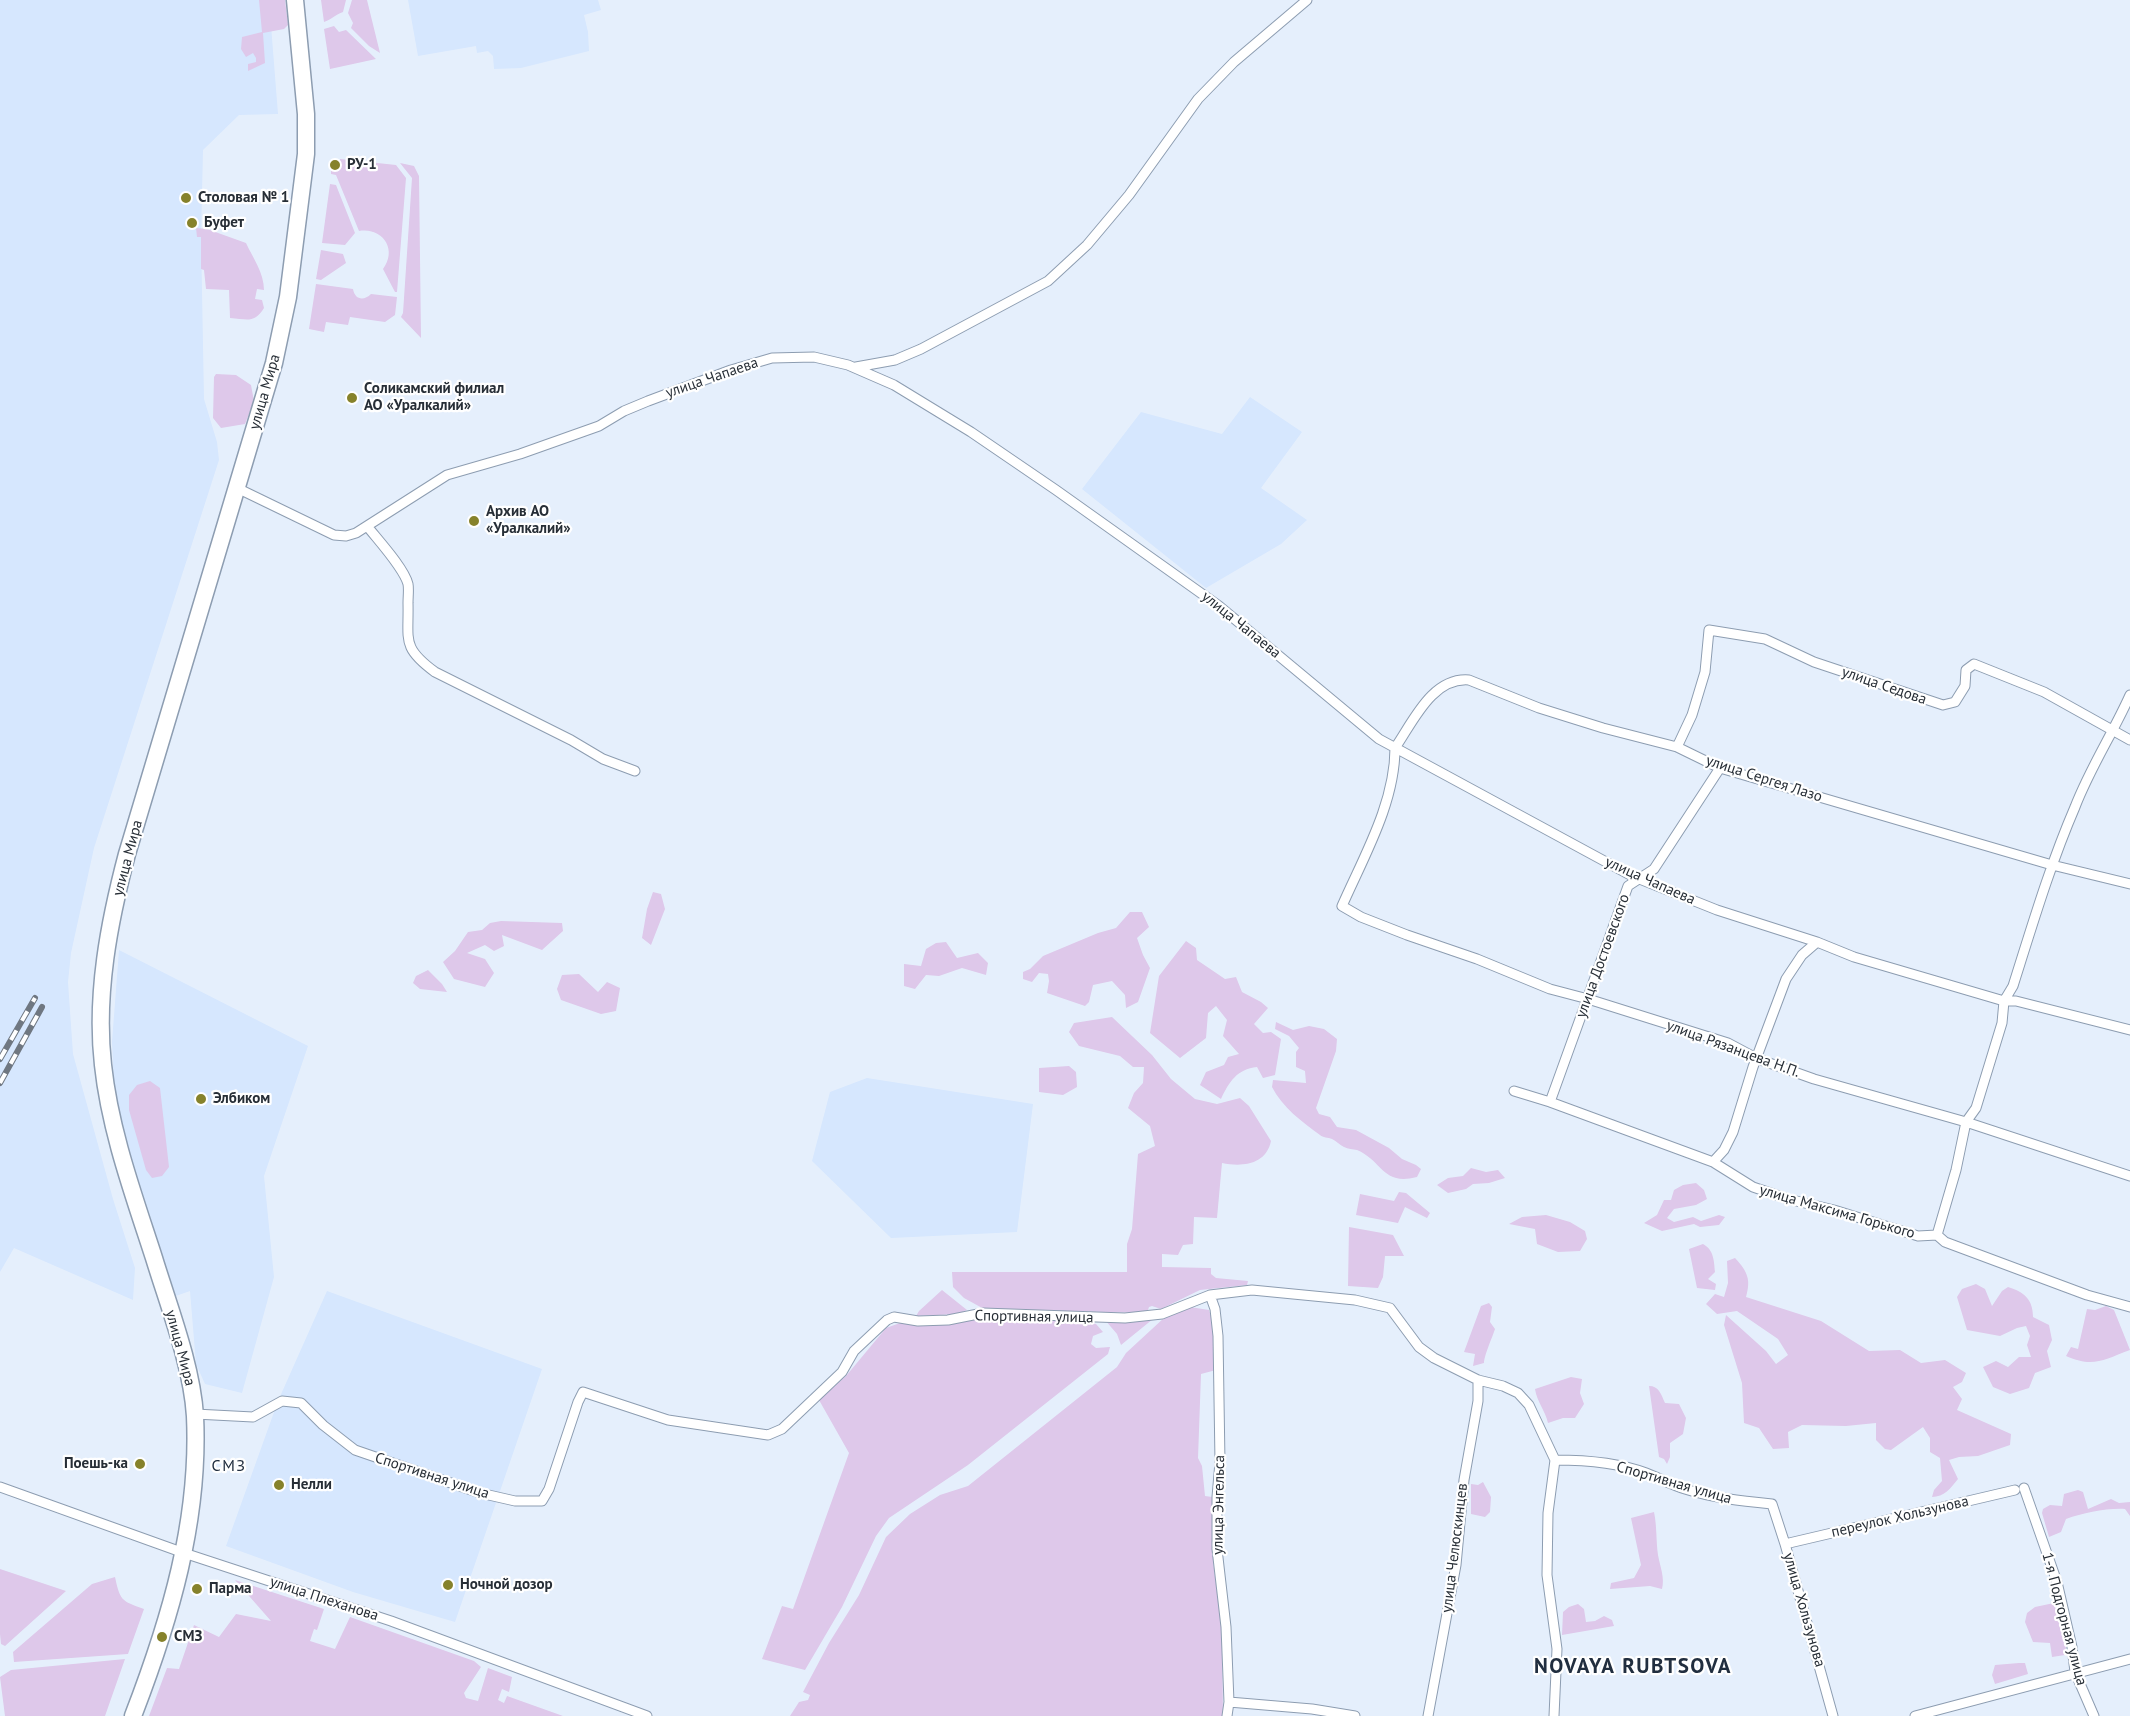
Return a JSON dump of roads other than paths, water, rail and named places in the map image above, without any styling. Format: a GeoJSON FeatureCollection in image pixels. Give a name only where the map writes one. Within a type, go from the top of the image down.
{"type":"FeatureCollection","features":[{"type":"Feature","properties":{"kind":"highway","name":"улица Мира"},"geometry":{"type":"LineString","coordinates":[[133,1716],[154,1661],[184,1553],[195,1474],[195,1414],[190,1383],[178,1337],[113,1120],[103,1067],[101,1003],[104,965],[117,894],[274,363],[288,297],[305,173],[306,114],[295,0]]}},
{"type":"Feature","properties":{"kind":"street"},"geometry":{"type":"LineString","coordinates":[[856,367],[895,360],[921,349],[1048,281],[1087,245],[1122,204],[1198,99],[1234,62],[1307,0]]}},
{"type":"Feature","properties":{"kind":"street","name":"улица Чапаева"},"geometry":{"type":"LineString","coordinates":[[237,488],[334,535],[346,536],[356,533],[447,475],[520,454],[598,426],[640,404],[731,370],[772,358],[814,357],[856,367],[903,391],[971,432],[1219,606],[1379,740],[1639,879],[1717,910],[1817,942],[1854,957],[2004,1001],[2016,1001],[2130,1030]]}},
{"type":"Feature","properties":{"kind":"street"},"geometry":{"type":"LineString","coordinates":[[367,526],[408,584],[406,626],[413,654],[435,672],[571,740],[603,759],[635,771]]}},
{"type":"Feature","properties":{"kind":"street","name":"улица Седова"},"geometry":{"type":"LineString","coordinates":[[1677,747],[1692,715],[1702,682],[1709,630],[1765,639],[1814,662],[1942,705],[1955,702],[1965,686],[1966,670],[1974,664],[2044,692],[2130,740]]}},
{"type":"Feature","properties":{"kind":"street","name":"улица Сергея Лазо"},"geometry":{"type":"LineString","coordinates":[[1395,748],[1439,688],[1459,679],[1468,680],[1539,708],[1603,728],[1677,747],[1720,768],[2052,865],[2130,884]]}},
{"type":"Feature","properties":{"kind":"street"},"geometry":{"type":"LineString","coordinates":[[1937,1235],[1956,1170],[1966,1122],[1976,1108],[2002,1023],[2004,1001],[2013,986],[2052,865],[2075,804],[2103,748],[2114,732],[2130,695]]}},
{"type":"Feature","properties":{"kind":"street","name":"улица Рязанцева Н.П."},"geometry":{"type":"LineString","coordinates":[[1395,748],[1395,763],[1382,815],[1342,906],[1361,917],[1477,959],[1550,989],[1728,1043],[1758,1059],[1814,1079],[1966,1122],[2130,1176]]}},
{"type":"Feature","properties":{"kind":"street","name":"улица Достоевского"},"geometry":{"type":"LineString","coordinates":[[1550,1102],[1628,886],[1654,869],[1720,768]]}},
{"type":"Feature","properties":{"kind":"street"},"geometry":{"type":"LineString","coordinates":[[1713,1162],[1724,1150],[1733,1132],[1753,1067],[1758,1059],[1778,999],[1794,965],[1817,942]]}},
{"type":"Feature","properties":{"kind":"street","name":"улица Максима Горького"},"geometry":{"type":"LineString","coordinates":[[1514,1091],[1713,1162],[1753,1187],[1918,1236],[1937,1235],[1946,1242],[2087,1295],[2130,1307]]}},
{"type":"Feature","properties":{"kind":"street","name":"Спортивная улица"},"geometry":{"type":"LineString","coordinates":[[195,1414],[253,1416],[282,1401],[301,1403],[323,1425],[355,1450],[480,1493],[515,1501],[543,1501],[583,1392],[668,1420],[768,1436],[782,1429],[842,1372],[854,1351],[887,1320],[894,1317],[918,1321],[983,1313],[1125,1318],[1162,1314],[1210,1295],[1252,1290],[1355,1300],[1390,1308],[1419,1347],[1434,1358],[1478,1380],[1503,1386],[1518,1393],[1529,1405],[1555,1460],[1600,1462],[1644,1472],[1685,1489],[1708,1495],[1735,1501],[1772,1504]]}},
{"type":"Feature","properties":{"kind":"street","name":"улица Энгельса"},"geometry":{"type":"LineString","coordinates":[[1210,1295],[1215,1309],[1218,1336],[1220,1462],[1216,1497],[1217,1549],[1226,1627],[1229,1702],[1227,1716]]}},
{"type":"Feature","properties":{"kind":"street","name":"улица Челюскинцев"},"geometry":{"type":"LineString","coordinates":[[1428,1716],[1456,1565],[1464,1480],[1478,1401],[1478,1380]]}},
{"type":"Feature","properties":{"kind":"street"},"geometry":{"type":"LineString","coordinates":[[1554,1716],[1557,1649],[1547,1575],[1548,1513],[1555,1460]]}},
{"type":"Feature","properties":{"kind":"street","name":"улица Плеханова"},"geometry":{"type":"LineString","coordinates":[[0,1487],[184,1553],[391,1622],[647,1716]]}},
{"type":"Feature","properties":{"kind":"street","name":"переулок Хользунова"},"geometry":{"type":"LineString","coordinates":[[1785,1544],[2019,1489]]}},
{"type":"Feature","properties":{"kind":"street","name":"1-я Подгорная улица"},"geometry":{"type":"LineString","coordinates":[[2019,1489],[2057,1582],[2072,1647],[2075,1672],[2094,1716]]}},
{"type":"Feature","properties":{"kind":"street","name":"улица Хользунова"},"geometry":{"type":"LineString","coordinates":[[1772,1504],[1833,1716]]}},
{"type":"Feature","properties":{"kind":"street"},"geometry":{"type":"LineString","coordinates":[[1915,1716],[2130,1659]]}},
{"type":"Feature","properties":{"kind":"street"},"geometry":{"type":"LineString","coordinates":[[1229,1702],[1312,1709],[1355,1716]]}},
{"type":"Feature","properties":{"kind":"railway"},"geometry":{"type":"LineString","coordinates":[[0,1059],[35,998]]}},
{"type":"Feature","properties":{"kind":"railway"},"geometry":{"type":"LineString","coordinates":[[0,1083],[42,1007]]}},
{"type":"Feature","properties":{"kind":"place","name":"РУ-1"},"geometry":{"type":"Point","coordinates":[335,165]}},
{"type":"Feature","properties":{"kind":"place","name":"Столовая № 1"},"geometry":{"type":"Point","coordinates":[186,198]}},
{"type":"Feature","properties":{"kind":"place","name":"Буфет"},"geometry":{"type":"Point","coordinates":[192,223]}},
{"type":"Feature","properties":{"kind":"place","name":"Соликамский филиал АО «Уралкалий»"},"geometry":{"type":"Point","coordinates":[352,398]}},
{"type":"Feature","properties":{"kind":"place","name":"Архив АО «Уралкалий»"},"geometry":{"type":"Point","coordinates":[474,521]}},
{"type":"Feature","properties":{"kind":"place","name":"Элбиком"},"geometry":{"type":"Point","coordinates":[201,1099]}},
{"type":"Feature","properties":{"kind":"place","name":"Поешь-ка"},"geometry":{"type":"Point","coordinates":[140,1464]}},
{"type":"Feature","properties":{"kind":"place","name":"Нелли"},"geometry":{"type":"Point","coordinates":[279,1485]}},
{"type":"Feature","properties":{"kind":"place","name":"Ночной дозор"},"geometry":{"type":"Point","coordinates":[448,1585]}},
{"type":"Feature","properties":{"kind":"place","name":"Парма"},"geometry":{"type":"Point","coordinates":[197,1589]}},
{"type":"Feature","properties":{"kind":"place","name":"СМЗ"},"geometry":{"type":"Point","coordinates":[162,1637]}},
{"type":"Feature","properties":{"kind":"district","name":"СМЗ"},"geometry":{"type":"Point","coordinates":[229,1466]}},
{"type":"Feature","properties":{"kind":"district","name":"NOVAYA RUBTSOVA"},"geometry":{"type":"Point","coordinates":[1633,1667]}}]}
